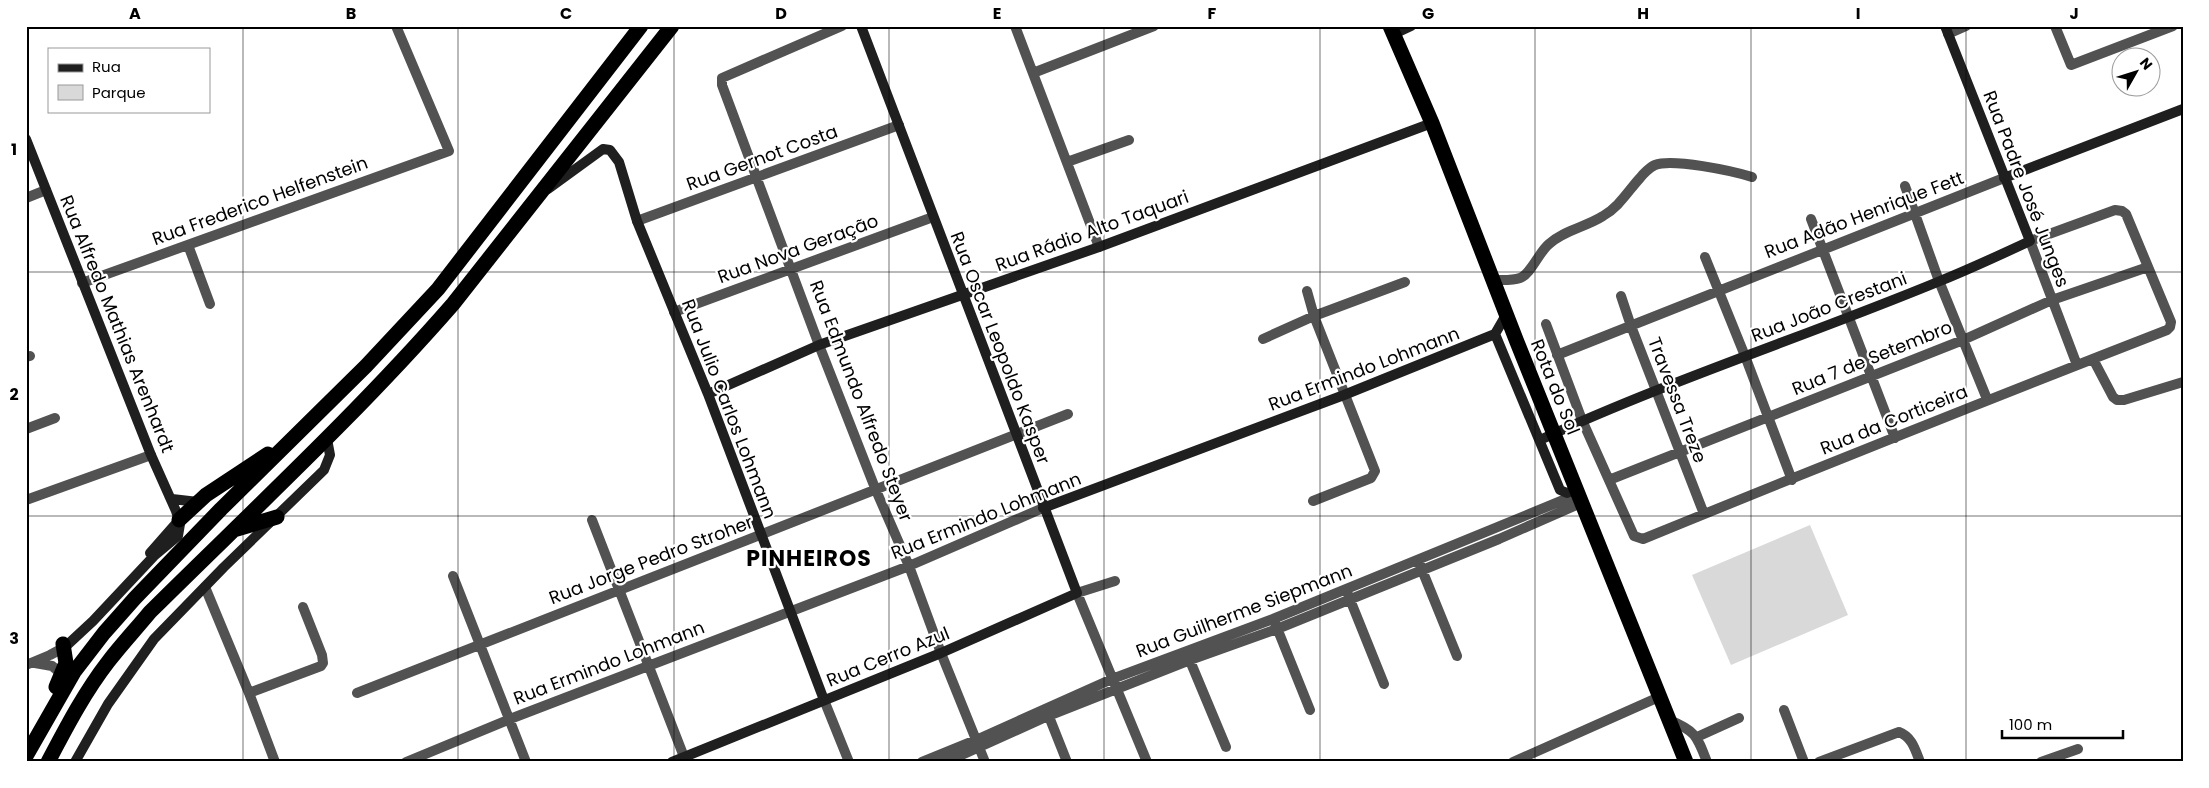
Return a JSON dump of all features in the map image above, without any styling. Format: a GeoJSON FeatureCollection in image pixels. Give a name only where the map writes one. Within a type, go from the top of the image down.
{"type":"FeatureCollection","features":[{"type":"Feature","properties":{"kind":"highway"},"geometry":{"type":"LineString","coordinates":[[26,756],[74,672],[104,634],[135,598],[366,366],[438,288],[641,26]]}},
{"type":"Feature","properties":{"kind":"highway"},"geometry":{"type":"LineString","coordinates":[[48,762],[85,694],[107,662],[150,612],[327,439],[418,344],[453,304],[672,26]]}},
{"type":"Feature","properties":{"kind":"highway","name":"Rota do Sol"},"geometry":{"type":"LineString","coordinates":[[1392,30],[1432,123],[1554,434],[1573,498],[1686,762]]}},
{"type":"Feature","properties":{"kind":"highway"},"geometry":{"type":"LineString","coordinates":[[179,520],[198,502],[295,437]]}},
{"type":"Feature","properties":{"kind":"highway"},"geometry":{"type":"LineString","coordinates":[[233,530],[277,517]]}},
{"type":"Feature","properties":{"kind":"highway"},"geometry":{"type":"LineString","coordinates":[[26,756],[29,739],[66,663],[64,645]]}},
{"type":"Feature","properties":{"kind":"street","name":"Rua Frederico Helfenstein"},"geometry":{"type":"LineString","coordinates":[[82,283],[449,150],[396,26]]}},
{"type":"Feature","properties":{"kind":"street","name":"Rua Edmundo Alfredo Steyer"},"geometry":{"type":"LineString","coordinates":[[842,26],[722,78],[722,86],[792,268],[819,345],[875,488],[909,566],[941,653],[985,762]]}},
{"type":"Feature","properties":{"kind":"street","name":"Rua Oscar Leopoldo Kasper"},"geometry":{"type":"LineString","coordinates":[[861,26],[1077,593],[1148,762]]}},
{"type":"Feature","properties":{"kind":"street"},"geometry":{"type":"LineString","coordinates":[[1015,26],[1099,247]]}},
{"type":"Feature","properties":{"kind":"street"},"geometry":{"type":"LineString","coordinates":[[1033,73],[1154,26]]}},
{"type":"Feature","properties":{"kind":"street"},"geometry":{"type":"LineString","coordinates":[[1392,30],[1411,26]]}},
{"type":"Feature","properties":{"kind":"street"},"geometry":{"type":"LineString","coordinates":[[1946,30],[1966,26]]}},
{"type":"Feature","properties":{"kind":"street"},"geometry":{"type":"LineString","coordinates":[[2055,26],[2071,65],[2173,26]]}},
{"type":"Feature","properties":{"kind":"street","name":"Rua Padre José Junges"},"geometry":{"type":"LineString","coordinates":[[1946,30],[2077,365]]}},
{"type":"Feature","properties":{"kind":"street","name":"Rua Adão Henrique Fett"},"geometry":{"type":"LineString","coordinates":[[1557,355],[1823,248],[1915,214],[2183,108]]}},
{"type":"Feature","properties":{"kind":"street","name":"Rua Rádio Alto Taquari"},"geometry":{"type":"LineString","coordinates":[[708,394],[819,345],[1099,247],[1432,123]]}},
{"type":"Feature","properties":{"kind":"street","name":"Rua Gernot Costa"},"geometry":{"type":"LineString","coordinates":[[638,221],[898,125]]}},
{"type":"Feature","properties":{"kind":"street","name":"Rua Alfredo Mathias Arenhardt"},"geometry":{"type":"LineString","coordinates":[[26,139],[151,455],[172,499],[179,520]]}},
{"type":"Feature","properties":{"kind":"street"},"geometry":{"type":"LineString","coordinates":[[1067,162],[1128,140]]}},
{"type":"Feature","properties":{"kind":"street","name":"Rua Julio Carlos Lohmann"},"geometry":{"type":"LineString","coordinates":[[538,196],[603,149],[610,150],[620,162],[638,221],[708,394],[849,762]]}},
{"type":"Feature","properties":{"kind":"street"},"geometry":{"type":"LineString","coordinates":[[1493,280],[1521,278],[1529,271],[1540,252],[1555,238],[1613,210],[1640,177],[1654,165],[1666,164],[1726,169],[1752,177]]}},
{"type":"Feature","properties":{"kind":"street"},"geometry":{"type":"LineString","coordinates":[[1904,186],[1939,281],[1987,400]]}},
{"type":"Feature","properties":{"kind":"street"},"geometry":{"type":"LineString","coordinates":[[26,198],[46,190]]}},
{"type":"Feature","properties":{"kind":"street","name":"Rua João Crestani"},"geometry":{"type":"LineString","coordinates":[[1540,440],[1582,420],[1656,390],[1939,281],[2030,241],[2115,210],[2122,210],[2126,214],[2148,267]]}},
{"type":"Feature","properties":{"kind":"street","name":"Rua Nova Geração"},"geometry":{"type":"LineString","coordinates":[[674,312],[934,217]]}},
{"type":"Feature","properties":{"kind":"street"},"geometry":{"type":"LineString","coordinates":[[1811,219],[1895,438]]}},
{"type":"Feature","properties":{"kind":"street"},"geometry":{"type":"LineString","coordinates":[[188,245],[210,304]]}},
{"type":"Feature","properties":{"kind":"street"},"geometry":{"type":"LineString","coordinates":[[1705,257],[1746,356],[1792,480]]}},
{"type":"Feature","properties":{"kind":"street","name":"Rua 7 de Setembro"},"geometry":{"type":"LineString","coordinates":[[1609,480],[1963,340],[2052,300],[2148,267]]}},
{"type":"Feature","properties":{"kind":"street","name":"Rua da Corticeira"},"geometry":{"type":"LineString","coordinates":[[1609,480],[1634,536],[1644,539],[1987,400],[2167,330],[2170,327],[2170,322],[2148,267]]}},
{"type":"Feature","properties":{"kind":"street"},"geometry":{"type":"LineString","coordinates":[[1263,339],[1314,316],[1405,282]]}},
{"type":"Feature","properties":{"kind":"street"},"geometry":{"type":"LineString","coordinates":[[1307,291],[1314,316],[1344,396],[1375,471],[1371,478],[1314,500]]}},
{"type":"Feature","properties":{"kind":"street","name":"Travessa Treze"},"geometry":{"type":"LineString","coordinates":[[1621,296],[1704,514]]}},
{"type":"Feature","properties":{"kind":"street"},"geometry":{"type":"LineString","coordinates":[[1506,315],[1495,334],[1560,490],[1573,498]]}},
{"type":"Feature","properties":{"kind":"street"},"geometry":{"type":"LineString","coordinates":[[1546,324],[1582,420],[1609,480]]}},
{"type":"Feature","properties":{"kind":"street","name":"Rua Ermindo Lohmann"},"geometry":{"type":"LineString","coordinates":[[406,762],[510,719],[909,566],[1044,508],[1344,396],[1495,334]]}},
{"type":"Feature","properties":{"kind":"street"},"geometry":{"type":"LineString","coordinates":[[2093,359],[2113,397],[2117,400],[2124,400],[2183,382]]}},
{"type":"Feature","properties":{"kind":"street","name":"Rua Jorge Pedro Stroher"},"geometry":{"type":"LineString","coordinates":[[356,692],[619,591],[875,488],[1068,414]]}},
{"type":"Feature","properties":{"kind":"street"},"geometry":{"type":"LineString","coordinates":[[26,430],[54,418]]}},
{"type":"Feature","properties":{"kind":"street"},"geometry":{"type":"LineString","coordinates":[[75,762],[108,704],[154,639],[324,470],[330,455],[327,439]]}},
{"type":"Feature","properties":{"kind":"street"},"geometry":{"type":"LineString","coordinates":[[26,500],[151,455]]}},
{"type":"Feature","properties":{"kind":"street","name":"Rua Guilherme Siepmann"},"geometry":{"type":"LineString","coordinates":[[1187,655],[1232,646],[1275,624],[1573,498]]}},
{"type":"Feature","properties":{"kind":"street"},"geometry":{"type":"LineString","coordinates":[[172,499],[198,502]]}},
{"type":"Feature","properties":{"kind":"street"},"geometry":{"type":"LineString","coordinates":[[28,664],[64,645],[127,579],[179,520]]}},
{"type":"Feature","properties":{"kind":"street"},"geometry":{"type":"LineString","coordinates":[[592,520],[685,759]]}},
{"type":"Feature","properties":{"kind":"street"},"geometry":{"type":"LineString","coordinates":[[1420,564],[1457,656]]}},
{"type":"Feature","properties":{"kind":"street"},"geometry":{"type":"LineString","coordinates":[[453,576],[526,762]]}},
{"type":"Feature","properties":{"kind":"street","name":"Rua Cerro Azul"},"geometry":{"type":"LineString","coordinates":[[672,762],[685,759],[941,653],[1077,593],[1115,581]]}},
{"type":"Feature","properties":{"kind":"street"},"geometry":{"type":"LineString","coordinates":[[205,587],[275,762]]}},
{"type":"Feature","properties":{"kind":"street"},"geometry":{"type":"LineString","coordinates":[[1348,594],[1384,684]]}},
{"type":"Feature","properties":{"kind":"street"},"geometry":{"type":"LineString","coordinates":[[249,693],[318,668],[323,663],[303,607]]}},
{"type":"Feature","properties":{"kind":"street"},"geometry":{"type":"LineString","coordinates":[[1275,624],[1310,710]]}},
{"type":"Feature","properties":{"kind":"street","name":"Rua Guilherme Siepmann"},"geometry":{"type":"LineString","coordinates":[[946,762],[978,744],[1047,712],[1187,655],[1228,635],[1275,624]]}},
{"type":"Feature","properties":{"kind":"street"},"geometry":{"type":"LineString","coordinates":[[1228,635],[1232,646]]}},
{"type":"Feature","properties":{"kind":"street"},"geometry":{"type":"LineString","coordinates":[[1187,655],[1226,747]]}},
{"type":"Feature","properties":{"kind":"street"},"geometry":{"type":"LineString","coordinates":[[28,664],[52,666],[62,674]]}},
{"type":"Feature","properties":{"kind":"street"},"geometry":{"type":"LineString","coordinates":[[1513,762],[1659,697]]}},
{"type":"Feature","properties":{"kind":"street"},"geometry":{"type":"LineString","coordinates":[[1784,710],[1804,762]]}},
{"type":"Feature","properties":{"kind":"street"},"geometry":{"type":"LineString","coordinates":[[1047,712],[1067,762]]}},
{"type":"Feature","properties":{"kind":"street"},"geometry":{"type":"LineString","coordinates":[[1697,736],[1739,718]]}},
{"type":"Feature","properties":{"kind":"street"},"geometry":{"type":"LineString","coordinates":[[1669,720],[1683,726],[1697,736],[1707,762]]}},
{"type":"Feature","properties":{"kind":"street"},"geometry":{"type":"LineString","coordinates":[[1819,762],[1899,732],[1906,734],[1913,744],[1920,762]]}},
{"type":"Feature","properties":{"kind":"street","name":"Rua Guilherme Siepmann"},"geometry":{"type":"LineString","coordinates":[[922,762],[978,744]]}},
{"type":"Feature","properties":{"kind":"street"},"geometry":{"type":"LineString","coordinates":[[2041,762],[2078,749]]}},
{"type":"Feature","properties":{"kind":"green space"},"geometry":{"type":"Polygon","coordinates":[[[1810,525],[1848,615],[1731,665],[1692,575],[1810,525]]]}},
{"type":"Feature","properties":{"kind":"district","name":"PINHEIROS"},"geometry":{"type":"Point","coordinates":[809,558]}}]}
